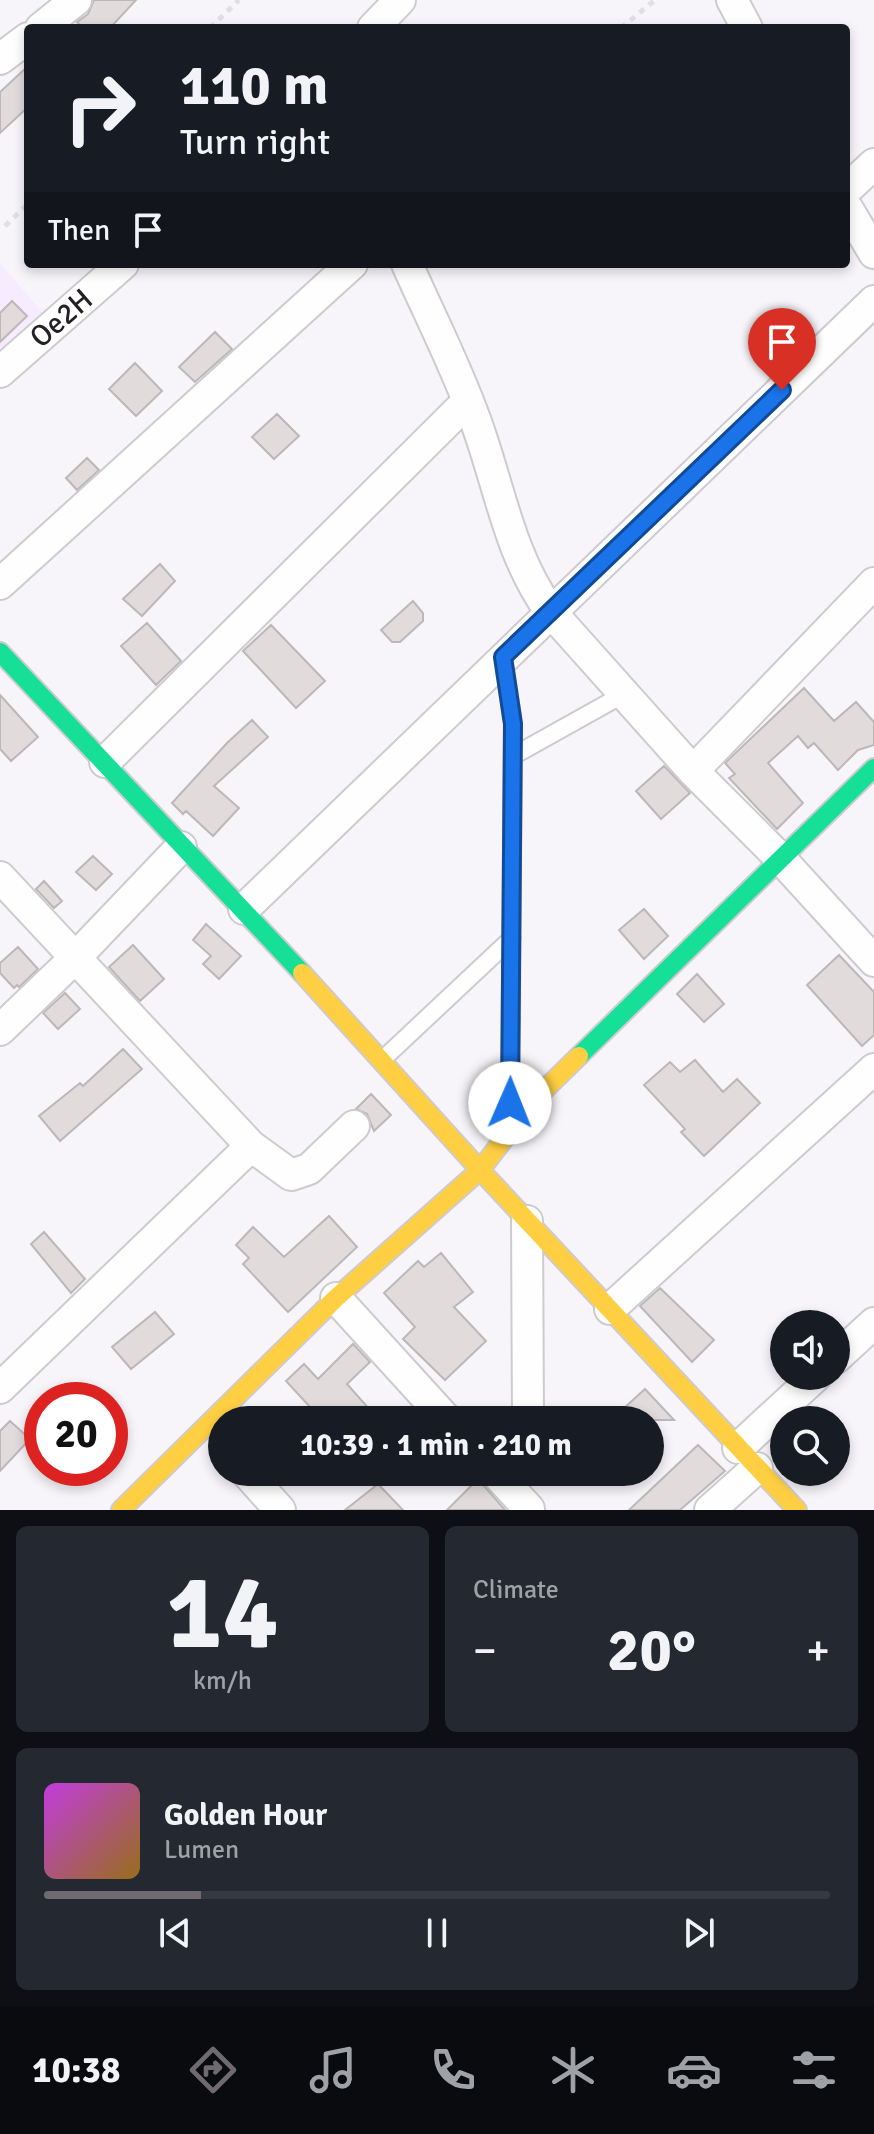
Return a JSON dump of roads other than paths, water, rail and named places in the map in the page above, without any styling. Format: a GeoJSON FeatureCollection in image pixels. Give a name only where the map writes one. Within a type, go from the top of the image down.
{"type":"FeatureCollection","features":[{"type":"Feature","properties":{"kind":"street"},"geometry":{"type":"LineString","coordinates":[[46,24],[76,0]]}},
{"type":"Feature","properties":{"kind":"street"},"geometry":{"type":"LineString","coordinates":[[377,24],[400,0]]}},
{"type":"Feature","properties":{"kind":"street"},"geometry":{"type":"LineString","coordinates":[[732,0],[745,24]]}},
{"type":"Feature","properties":{"kind":"street"},"geometry":{"type":"LineString","coordinates":[[0,59],[24,41]]}},
{"type":"Feature","properties":{"kind":"street"},"geometry":{"type":"LineString","coordinates":[[850,186],[874,164]]}},
{"type":"Feature","properties":{"kind":"street"},"geometry":{"type":"LineString","coordinates":[[850,213],[874,253]]}},
{"type":"Feature","properties":{"kind":"street","name":"Oe2H"},"geometry":{"type":"LineString","coordinates":[[0,372],[118,268]]}},
{"type":"Feature","properties":{"kind":"street"},"geometry":{"type":"LineString","coordinates":[[0,584],[348,268]]}},
{"type":"Feature","properties":{"kind":"street"},"geometry":{"type":"LineString","coordinates":[[409,268],[468,401],[517,553],[532,585],[550,611],[693,771],[781,859],[874,961]]}},
{"type":"Feature","properties":{"kind":"street"},"geometry":{"type":"LineString","coordinates":[[244,909],[874,301]]}},
{"type":"Feature","properties":{"kind":"street"},"geometry":{"type":"LineString","coordinates":[[105,762],[468,401]]}},
{"type":"Feature","properties":{"kind":"street"},"geometry":{"type":"LineString","coordinates":[[693,771],[874,583]]}},
{"type":"Feature","properties":{"kind":"street"},"geometry":{"type":"LineString","coordinates":[[0,652],[181,847],[244,909],[480,1170],[797,1510]]}},
{"type":"Feature","properties":{"kind":"street"},"geometry":{"type":"LineString","coordinates":[[241,1406],[336,1298],[480,1170],[535,1099],[874,768]]}},
{"type":"Feature","properties":{"kind":"street"},"geometry":{"type":"LineString","coordinates":[[0,1030],[76,957],[181,847]]}},
{"type":"Feature","properties":{"kind":"street"},"geometry":{"type":"LineString","coordinates":[[0,877],[251,1146],[291,1175],[309,1169],[354,1126]]}},
{"type":"Feature","properties":{"kind":"street"},"geometry":{"type":"LineString","coordinates":[[610,1309],[874,1069]]}},
{"type":"Feature","properties":{"kind":"street"},"geometry":{"type":"LineString","coordinates":[[0,1388],[251,1146]]}},
{"type":"Feature","properties":{"kind":"street"},"geometry":{"type":"LineString","coordinates":[[527,1221],[528,1406]]}},
{"type":"Feature","properties":{"kind":"street"},"geometry":{"type":"LineString","coordinates":[[336,1298],[434,1406]]}},
{"type":"Feature","properties":{"kind":"street"},"geometry":{"type":"LineString","coordinates":[[850,1345],[874,1323]]}},
{"type":"Feature","properties":{"kind":"street"},"geometry":{"type":"LineString","coordinates":[[710,1510],[747,1458],[804,1390]]}},
{"type":"Feature","properties":{"kind":"street"},"geometry":{"type":"LineString","coordinates":[[121,1510],[208,1442]]}},
{"type":"Feature","properties":{"kind":"street"},"geometry":{"type":"LineString","coordinates":[[259,1486],[280,1510]]}},
{"type":"Feature","properties":{"kind":"street"},"geometry":{"type":"LineString","coordinates":[[508,1486],[529,1510]]}},
{"type":"Feature","properties":{"kind":"street"},"geometry":{"type":"LineString","coordinates":[[529,1486],[529,1510]]}},
{"type":"Feature","properties":{"kind":"lane"},"geometry":{"type":"LineString","coordinates":[[503,657],[513,724],[510,1131]]}},
{"type":"Feature","properties":{"kind":"lane"},"geometry":{"type":"LineString","coordinates":[[513,756],[624,694]]}},
{"type":"Feature","properties":{"kind":"lane"},"geometry":{"type":"LineString","coordinates":[[381,1061],[512,938]]}}]}
